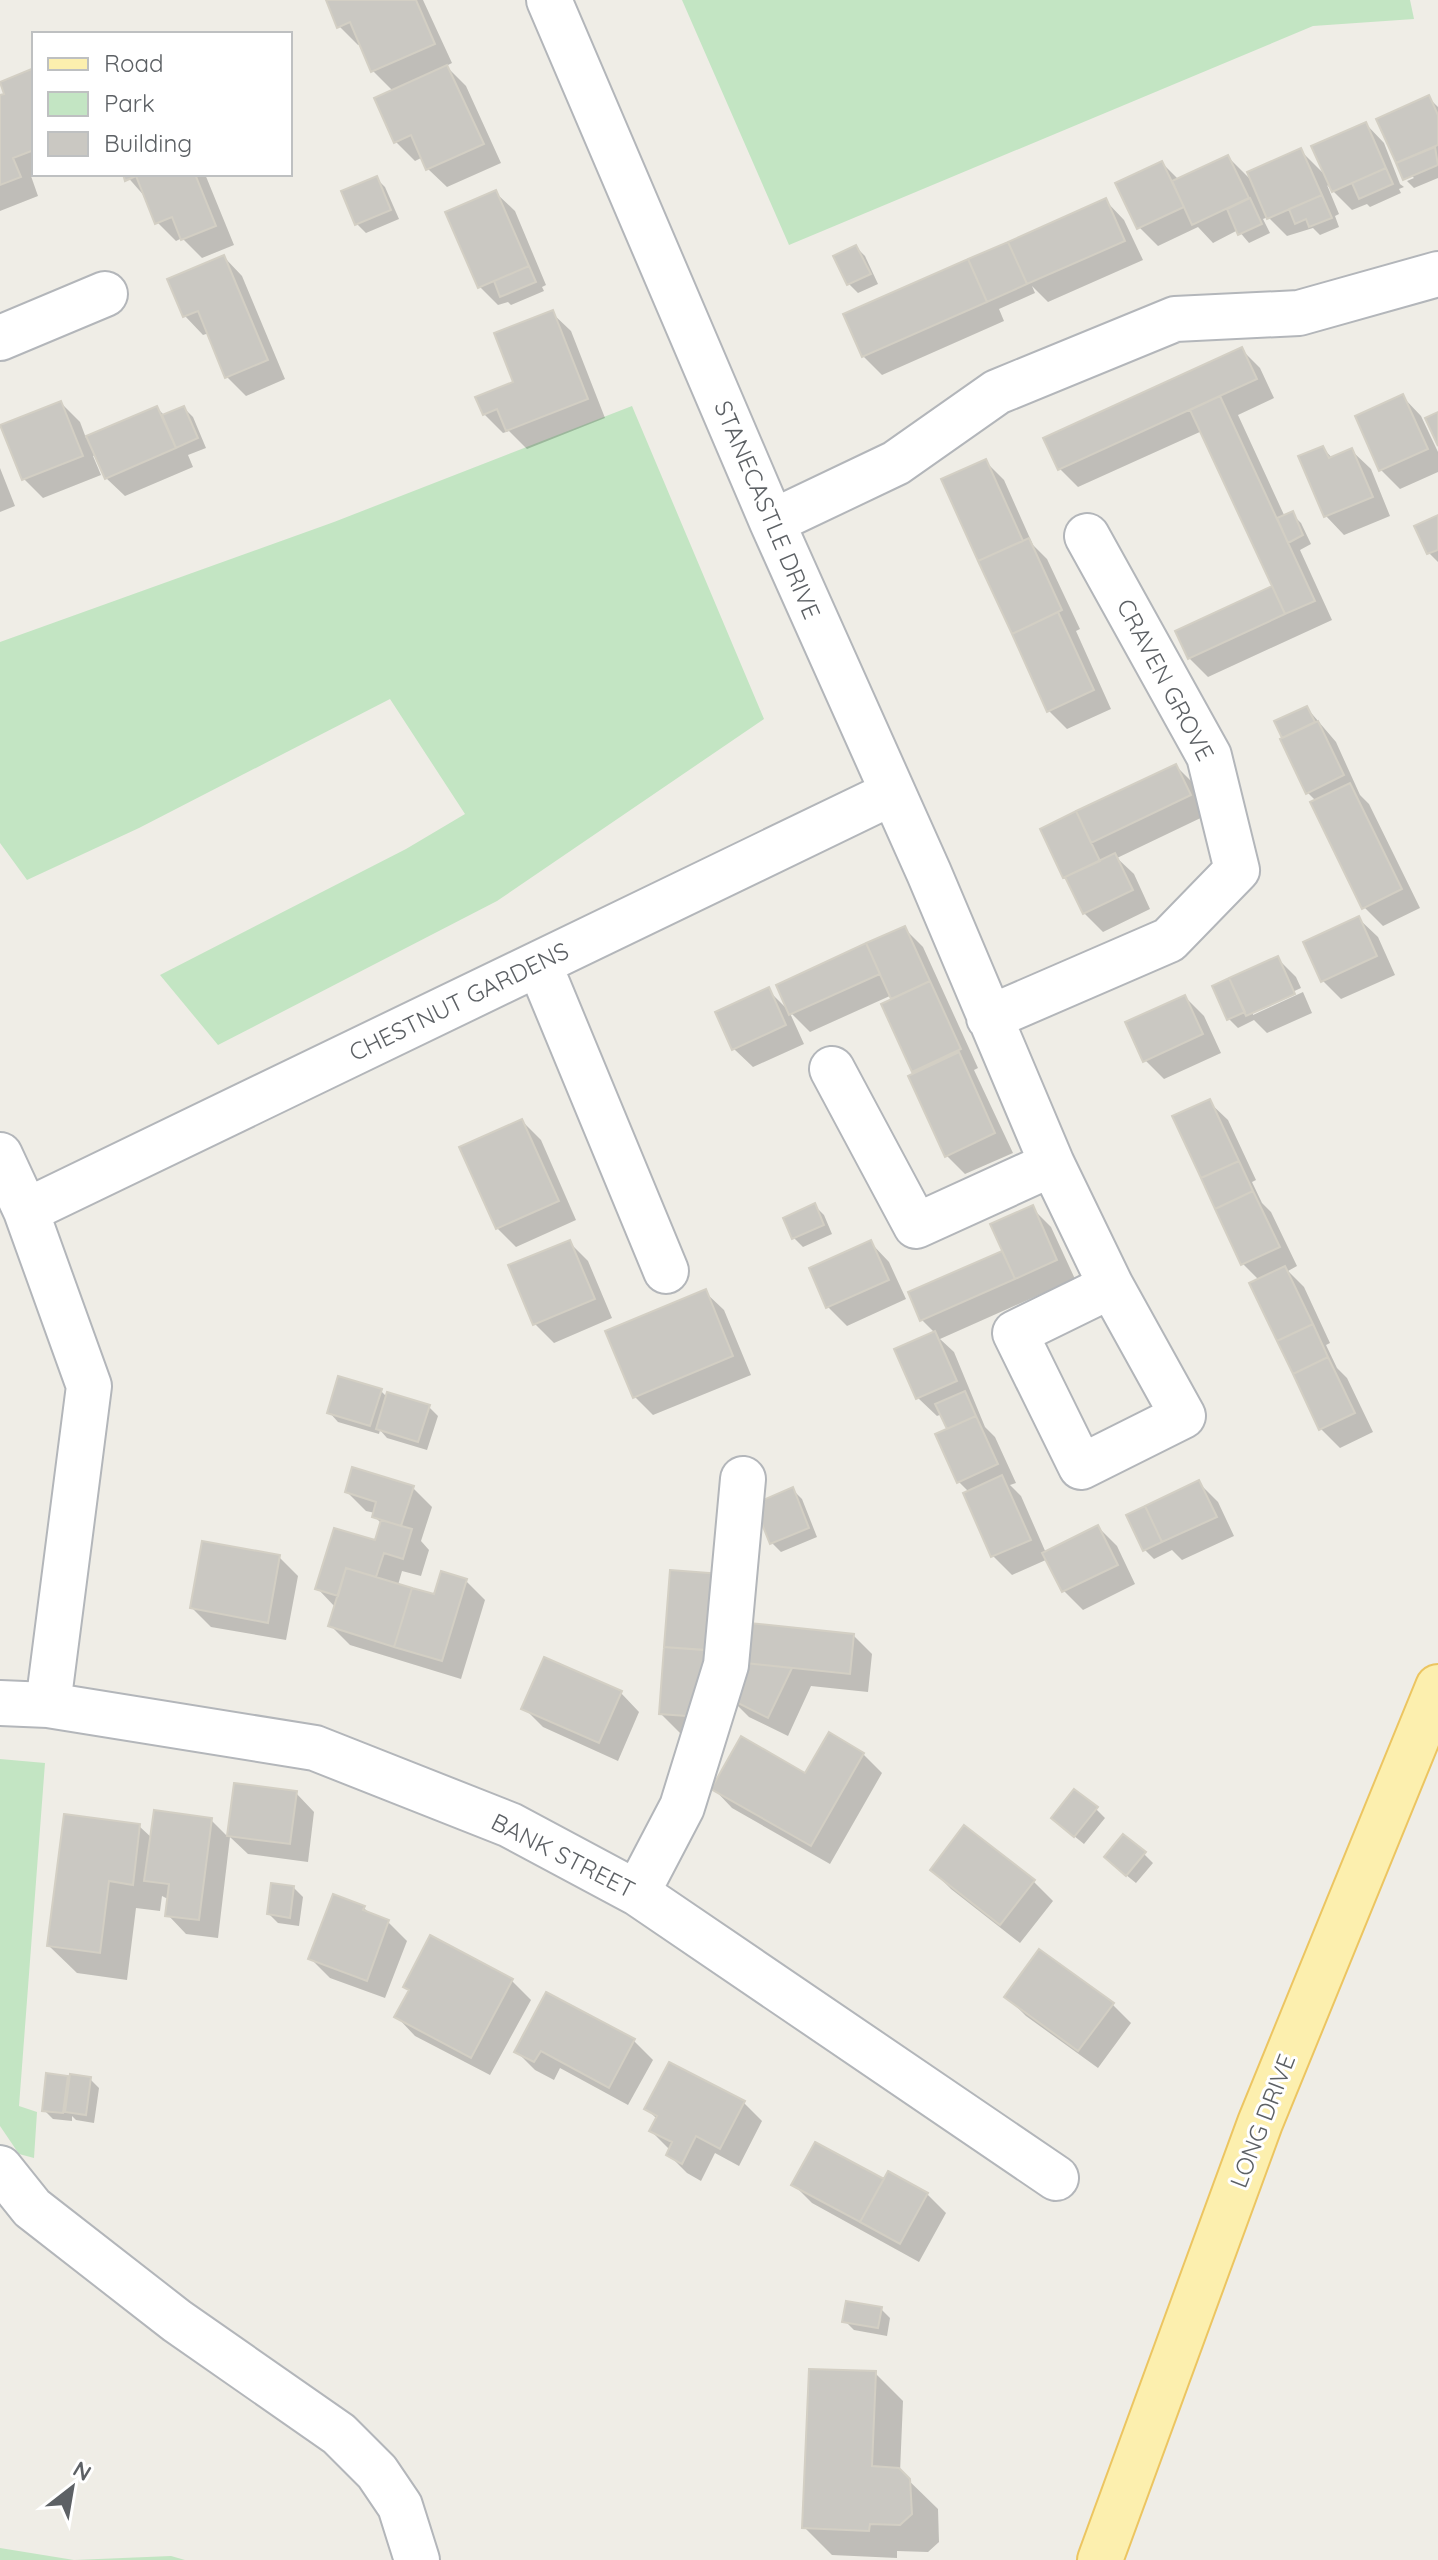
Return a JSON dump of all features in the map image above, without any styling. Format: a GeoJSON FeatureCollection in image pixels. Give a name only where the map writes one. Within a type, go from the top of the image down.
{"type":"FeatureCollection","features":[{"type":"Feature","properties":{"kind":"main road","name":"LONG DRIVE"},"geometry":{"type":"LineString","coordinates":[[1100,2560],[1260,2123],[1438,1687]]}},
{"type":"Feature","properties":{"kind":"street","name":"STANECASTLE DRIVE"},"geometry":{"type":"LineString","coordinates":[[549,0],[772,522],[929,873],[1052,1164],[1111,1286]]}},
{"type":"Feature","properties":{"kind":"street"},"geometry":{"type":"LineString","coordinates":[[772,522],[896,463],[997,392],[1175,319],[1299,313],[1438,274]]}},
{"type":"Feature","properties":{"kind":"street"},"geometry":{"type":"LineString","coordinates":[[0,338],[105,294]]}},
{"type":"Feature","properties":{"kind":"street","name":"CRAVEN GROVE"},"geometry":{"type":"LineString","coordinates":[[989,1018],[1169,940],[1237,870],[1209,756],[1087,536]]}},
{"type":"Feature","properties":{"kind":"street","name":"CHESTNUT GARDENS"},"geometry":{"type":"LineString","coordinates":[[26,1211],[892,793]]}},
{"type":"Feature","properties":{"kind":"street"},"geometry":{"type":"LineString","coordinates":[[539,964],[666,1271]]}},
{"type":"Feature","properties":{"kind":"street"},"geometry":{"type":"LineString","coordinates":[[832,1069],[916,1226],[1052,1164]]}},
{"type":"Feature","properties":{"kind":"street"},"geometry":{"type":"LineString","coordinates":[[0,1155],[26,1211],[89,1386],[48,1705]]}},
{"type":"Feature","properties":{"kind":"street"},"geometry":{"type":"LineString","coordinates":[[637,1893],[682,1807],[726,1665],[743,1479]]}},
{"type":"Feature","properties":{"kind":"street","name":"BANK STREET"},"geometry":{"type":"LineString","coordinates":[[0,1703],[48,1705],[315,1748],[510,1825],[637,1893],[1056,2178]]}},
{"type":"Feature","properties":{"kind":"street"},"geometry":{"type":"LineString","coordinates":[[0,2168],[32,2208],[44,2218],[177,2321],[339,2434],[377,2472],[400,2506],[417,2560]]}},
{"type":"Feature","properties":{"kind":"green space"},"geometry":{"type":"Polygon","coordinates":[[[682,0],[1410,0],[1414,19],[1313,26],[789,245],[682,0]]]}},
{"type":"Feature","properties":{"kind":"green space"},"geometry":{"type":"Polygon","coordinates":[[[632,406],[764,719],[497,901],[218,1045],[160,975],[406,849],[465,814],[390,699],[139,828],[27,880],[0,843],[0,642],[334,522],[632,406]]]}},
{"type":"Feature","properties":{"kind":"green space"},"geometry":{"type":"Polygon","coordinates":[[[0,1759],[45,1763],[19,2106],[37,2112],[34,2158],[19,2154],[0,2126],[0,1759]]]}},
{"type":"Feature","properties":{"kind":"green space"},"geometry":{"type":"Polygon","coordinates":[[[0,2548],[74,2560],[0,2560],[0,2548]]]}},
{"type":"Feature","properties":{"kind":"green space"},"geometry":{"type":"Polygon","coordinates":[[[171,2556],[185,2560],[74,2560],[171,2556]]]}},
{"type":"Feature","properties":{"kind":"building"},"geometry":{"type":"Polygon","coordinates":[[[326,0],[416,0],[435,44],[371,72],[350,22],[337,28],[326,0]]]}},
{"type":"Feature","properties":{"kind":"building"},"geometry":{"type":"Polygon","coordinates":[[[447,65],[484,144],[426,170],[411,135],[394,143],[374,98],[447,65]]]}},
{"type":"Feature","properties":{"kind":"building"},"geometry":{"type":"Polygon","coordinates":[[[32,69],[32,151],[13,158],[21,177],[0,185],[0,95],[4,94],[0,82],[32,69]]]}},
{"type":"Feature","properties":{"kind":"building"},"geometry":{"type":"Polygon","coordinates":[[[1429,95],[1438,115],[1438,145],[1396,163],[1376,119],[1429,95]]]}},
{"type":"Feature","properties":{"kind":"building"},"geometry":{"type":"Polygon","coordinates":[[[1366,122],[1386,168],[1332,192],[1311,146],[1366,122]]]}},
{"type":"Feature","properties":{"kind":"building"},"geometry":{"type":"Polygon","coordinates":[[[1435,147],[1438,165],[1403,180],[1396,163],[1435,147]]]}},
{"type":"Feature","properties":{"kind":"building"},"geometry":{"type":"Polygon","coordinates":[[[1301,148],[1322,195],[1267,219],[1247,172],[1301,148]]]}},
{"type":"Feature","properties":{"kind":"building"},"geometry":{"type":"Polygon","coordinates":[[[1228,155],[1249,198],[1192,225],[1172,181],[1228,155]]]}},
{"type":"Feature","properties":{"kind":"building"},"geometry":{"type":"Polygon","coordinates":[[[1162,161],[1184,207],[1137,229],[1115,183],[1162,161]]]}},
{"type":"Feature","properties":{"kind":"building"},"geometry":{"type":"Polygon","coordinates":[[[1386,168],[1393,184],[1359,199],[1352,183],[1386,168]]]}},
{"type":"Feature","properties":{"kind":"building"},"geometry":{"type":"Polygon","coordinates":[[[136,176],[196,176],[216,226],[181,240],[172,217],[155,224],[136,176]]]}},
{"type":"Feature","properties":{"kind":"building"},"geometry":{"type":"Polygon","coordinates":[[[377,176],[391,210],[355,225],[341,191],[377,176]]]}},
{"type":"Feature","properties":{"kind":"building"},"geometry":{"type":"Polygon","coordinates":[[[496,190],[529,266],[478,288],[445,212],[496,190]]]}},
{"type":"Feature","properties":{"kind":"building"},"geometry":{"type":"Polygon","coordinates":[[[1322,195],[1332,218],[1309,227],[1306,219],[1295,224],[1289,209],[1322,195]]]}},
{"type":"Feature","properties":{"kind":"building"},"geometry":{"type":"Polygon","coordinates":[[[1106,198],[1125,241],[1027,284],[1008,242],[1106,198]]]}},
{"type":"Feature","properties":{"kind":"building"},"geometry":{"type":"Polygon","coordinates":[[[1250,198],[1262,224],[1238,235],[1227,209],[1250,198]]]}},
{"type":"Feature","properties":{"kind":"building"},"geometry":{"type":"Polygon","coordinates":[[[1008,242],[1027,284],[987,302],[968,259],[1008,242]]]}},
{"type":"Feature","properties":{"kind":"building"},"geometry":{"type":"Polygon","coordinates":[[[856,245],[871,274],[847,285],[833,256],[856,245]]]}},
{"type":"Feature","properties":{"kind":"building"},"geometry":{"type":"Polygon","coordinates":[[[224,255],[268,360],[225,378],[198,311],[183,317],[167,279],[224,255]]]}},
{"type":"Feature","properties":{"kind":"building"},"geometry":{"type":"Polygon","coordinates":[[[968,259],[987,302],[862,357],[843,314],[968,259]]]}},
{"type":"Feature","properties":{"kind":"building"},"geometry":{"type":"Polygon","coordinates":[[[529,266],[536,282],[500,297],[494,281],[529,266]]]}},
{"type":"Feature","properties":{"kind":"building"},"geometry":{"type":"Polygon","coordinates":[[[553,310],[588,399],[506,431],[497,409],[483,415],[475,397],[513,382],[494,333],[553,310]]]}},
{"type":"Feature","properties":{"kind":"building"},"geometry":{"type":"Polygon","coordinates":[[[1242,347],[1257,379],[1058,470],[1043,438],[1242,347]]]}},
{"type":"Feature","properties":{"kind":"building"},"geometry":{"type":"Polygon","coordinates":[[[1403,394],[1428,449],[1379,471],[1355,416],[1403,394]]]}},
{"type":"Feature","properties":{"kind":"building"},"geometry":{"type":"Polygon","coordinates":[[[1220,396],[1315,601],[1285,614],[1190,410],[1220,396]]]}},
{"type":"Feature","properties":{"kind":"building"},"geometry":{"type":"Polygon","coordinates":[[[61,401],[83,456],[22,480],[0,425],[61,401]]]}},
{"type":"Feature","properties":{"kind":"building"},"geometry":{"type":"Polygon","coordinates":[[[157,406],[176,448],[105,479],[86,436],[157,406]]]}},
{"type":"Feature","properties":{"kind":"building"},"geometry":{"type":"Polygon","coordinates":[[[184,406],[198,438],[176,448],[162,415],[184,406]]]}},
{"type":"Feature","properties":{"kind":"building"},"geometry":{"type":"Polygon","coordinates":[[[1438,412],[1438,446],[1425,418],[1438,412]]]}},
{"type":"Feature","properties":{"kind":"building"},"geometry":{"type":"Polygon","coordinates":[[[1323,446],[1329,458],[1352,448],[1373,497],[1324,517],[1298,456],[1323,446]]]}},
{"type":"Feature","properties":{"kind":"building"},"geometry":{"type":"Polygon","coordinates":[[[986,459],[1023,541],[978,561],[941,479],[986,459]]]}},
{"type":"Feature","properties":{"kind":"building"},"geometry":{"type":"Polygon","coordinates":[[[1293,511],[1303,535],[1288,543],[1277,518],[1293,511]]]}},
{"type":"Feature","properties":{"kind":"building"},"geometry":{"type":"Polygon","coordinates":[[[1438,515],[1438,550],[1427,554],[1414,526],[1438,515]]]}},
{"type":"Feature","properties":{"kind":"building"},"geometry":{"type":"Polygon","coordinates":[[[1029,538],[1062,610],[1012,634],[978,561],[1029,538]]]}},
{"type":"Feature","properties":{"kind":"building"},"geometry":{"type":"Polygon","coordinates":[[[1272,586],[1285,614],[1188,659],[1175,631],[1272,586]]]}},
{"type":"Feature","properties":{"kind":"building"},"geometry":{"type":"Polygon","coordinates":[[[1058,612],[1094,690],[1047,712],[1012,634],[1058,612]]]}},
{"type":"Feature","properties":{"kind":"building"},"geometry":{"type":"Polygon","coordinates":[[[1307,706],[1315,722],[1282,738],[1274,721],[1307,706]]]}},
{"type":"Feature","properties":{"kind":"building"},"geometry":{"type":"Polygon","coordinates":[[[1318,721],[1344,775],[1306,794],[1280,739],[1318,721]]]}},
{"type":"Feature","properties":{"kind":"building"},"geometry":{"type":"Polygon","coordinates":[[[1176,764],[1191,795],[1091,843],[1076,811],[1176,764]]]}},
{"type":"Feature","properties":{"kind":"building"},"geometry":{"type":"Polygon","coordinates":[[[1350,783],[1402,889],[1362,909],[1310,802],[1350,783]]]}},
{"type":"Feature","properties":{"kind":"building"},"geometry":{"type":"Polygon","coordinates":[[[1076,811],[1100,861],[1063,878],[1040,829],[1076,811]]]}},
{"type":"Feature","properties":{"kind":"building"},"geometry":{"type":"Polygon","coordinates":[[[1115,853],[1133,890],[1083,914],[1065,877],[1115,853]]]}},
{"type":"Feature","properties":{"kind":"building"},"geometry":{"type":"Polygon","coordinates":[[[1359,916],[1377,956],[1321,982],[1303,942],[1359,916]]]}},
{"type":"Feature","properties":{"kind":"building"},"geometry":{"type":"Polygon","coordinates":[[[905,926],[930,981],[891,999],[866,943],[905,926]]]}},
{"type":"Feature","properties":{"kind":"building"},"geometry":{"type":"Polygon","coordinates":[[[866,943],[880,974],[789,1015],[776,985],[866,943]]]}},
{"type":"Feature","properties":{"kind":"building"},"geometry":{"type":"Polygon","coordinates":[[[1278,956],[1295,994],[1246,1016],[1229,978],[1278,956]]]}},
{"type":"Feature","properties":{"kind":"building"},"geometry":{"type":"Polygon","coordinates":[[[1229,978],[1245,1012],[1227,1020],[1212,986],[1229,978]]]}},
{"type":"Feature","properties":{"kind":"building"},"geometry":{"type":"Polygon","coordinates":[[[930,981],[961,1049],[912,1072],[881,1004],[930,981]]]}},
{"type":"Feature","properties":{"kind":"building"},"geometry":{"type":"Polygon","coordinates":[[[769,987],[786,1025],[732,1050],[715,1012],[769,987]]]}},
{"type":"Feature","properties":{"kind":"building"},"geometry":{"type":"Polygon","coordinates":[[[1185,995],[1203,1034],[1143,1062],[1125,1022],[1185,995]]]}},
{"type":"Feature","properties":{"kind":"building"},"geometry":{"type":"Polygon","coordinates":[[[959,1052],[995,1133],[945,1157],[908,1076],[959,1052]]]}},
{"type":"Feature","properties":{"kind":"building"},"geometry":{"type":"Polygon","coordinates":[[[1210,1099],[1239,1161],[1201,1178],[1172,1116],[1210,1099]]]}},
{"type":"Feature","properties":{"kind":"building"},"geometry":{"type":"Polygon","coordinates":[[[522,1119],[559,1201],[496,1229],[459,1147],[522,1119]]]}},
{"type":"Feature","properties":{"kind":"building"},"geometry":{"type":"Polygon","coordinates":[[[1239,1161],[1253,1191],[1215,1209],[1201,1178],[1239,1161]]]}},
{"type":"Feature","properties":{"kind":"building"},"geometry":{"type":"Polygon","coordinates":[[[1253,1191],[1280,1247],[1241,1265],[1215,1209],[1253,1191]]]}},
{"type":"Feature","properties":{"kind":"building"},"geometry":{"type":"Polygon","coordinates":[[[815,1203],[824,1225],[792,1239],[783,1218],[815,1203]]]}},
{"type":"Feature","properties":{"kind":"building"},"geometry":{"type":"Polygon","coordinates":[[[1033,1205],[1057,1260],[1015,1279],[990,1224],[1033,1205]]]}},
{"type":"Feature","properties":{"kind":"building"},"geometry":{"type":"Polygon","coordinates":[[[570,1240],[595,1299],[533,1325],[508,1265],[570,1240]]]}},
{"type":"Feature","properties":{"kind":"building"},"geometry":{"type":"Polygon","coordinates":[[[871,1240],[889,1280],[826,1308],[809,1268],[871,1240]]]}},
{"type":"Feature","properties":{"kind":"building"},"geometry":{"type":"Polygon","coordinates":[[[1002,1251],[1015,1279],[920,1321],[908,1292],[1002,1251]]]}},
{"type":"Feature","properties":{"kind":"building"},"geometry":{"type":"Polygon","coordinates":[[[1285,1266],[1313,1324],[1277,1341],[1249,1283],[1285,1266]]]}},
{"type":"Feature","properties":{"kind":"building"},"geometry":{"type":"Polygon","coordinates":[[[706,1289],[733,1356],[633,1398],[605,1331],[706,1289]]]}},
{"type":"Feature","properties":{"kind":"building"},"geometry":{"type":"Polygon","coordinates":[[[1313,1324],[1328,1357],[1293,1374],[1277,1341],[1313,1324]]]}},
{"type":"Feature","properties":{"kind":"building"},"geometry":{"type":"Polygon","coordinates":[[[935,1331],[957,1381],[916,1399],[894,1349],[935,1331]]]}},
{"type":"Feature","properties":{"kind":"building"},"geometry":{"type":"Polygon","coordinates":[[[1328,1357],[1355,1413],[1319,1430],[1293,1374],[1328,1357]]]}},
{"type":"Feature","properties":{"kind":"building"},"geometry":{"type":"Polygon","coordinates":[[[338,1376],[382,1389],[370,1426],[327,1413],[338,1376]]]}},
{"type":"Feature","properties":{"kind":"building"},"geometry":{"type":"Polygon","coordinates":[[[965,1391],[976,1416],[947,1429],[935,1404],[965,1391]]]}},
{"type":"Feature","properties":{"kind":"building"},"geometry":{"type":"Polygon","coordinates":[[[387,1392],[430,1405],[418,1442],[376,1429],[387,1392]]]}},
{"type":"Feature","properties":{"kind":"building"},"geometry":{"type":"Polygon","coordinates":[[[976,1416],[998,1464],[957,1483],[935,1434],[976,1416]]]}},
{"type":"Feature","properties":{"kind":"building"},"geometry":{"type":"Polygon","coordinates":[[[352,1467],[414,1486],[401,1526],[372,1517],[376,1502],[345,1492],[352,1467]]]}},
{"type":"Feature","properties":{"kind":"building"},"geometry":{"type":"Polygon","coordinates":[[[1002,1475],[1031,1540],[991,1557],[963,1493],[1002,1475]]]}},
{"type":"Feature","properties":{"kind":"building"},"geometry":{"type":"Polygon","coordinates":[[[1199,1480],[1217,1517],[1162,1542],[1145,1506],[1199,1480]]]}},
{"type":"Feature","properties":{"kind":"building"},"geometry":{"type":"Polygon","coordinates":[[[793,1487],[809,1528],[770,1544],[754,1504],[793,1487]]]}},
{"type":"Feature","properties":{"kind":"building"},"geometry":{"type":"Polygon","coordinates":[[[1145,1506],[1162,1542],[1143,1551],[1126,1515],[1145,1506]]]}},
{"type":"Feature","properties":{"kind":"building"},"geometry":{"type":"Polygon","coordinates":[[[381,1520],[412,1529],[403,1559],[384,1553],[376,1577],[346,1568],[338,1596],[315,1589],[334,1528],[375,1540],[381,1520]]]}},
{"type":"Feature","properties":{"kind":"building"},"geometry":{"type":"Polygon","coordinates":[[[1098,1525],[1118,1565],[1062,1592],[1042,1553],[1098,1525]]]}},
{"type":"Feature","properties":{"kind":"building"},"geometry":{"type":"Polygon","coordinates":[[[202,1541],[280,1555],[268,1623],[190,1608],[202,1541]]]}},
{"type":"Feature","properties":{"kind":"building"},"geometry":{"type":"Polygon","coordinates":[[[346,1568],[412,1588],[394,1647],[328,1626],[346,1568]]]}},
{"type":"Feature","properties":{"kind":"building"},"geometry":{"type":"Polygon","coordinates":[[[670,1570],[721,1574],[715,1651],[664,1647],[670,1570]]]}},
{"type":"Feature","properties":{"kind":"building"},"geometry":{"type":"Polygon","coordinates":[[[441,1571],[467,1579],[442,1661],[394,1647],[412,1588],[434,1594],[441,1571]]]}},
{"type":"Feature","properties":{"kind":"building"},"geometry":{"type":"Polygon","coordinates":[[[749,1623],[854,1634],[850,1674],[745,1663],[749,1623]]]}},
{"type":"Feature","properties":{"kind":"building"},"geometry":{"type":"Polygon","coordinates":[[[664,1647],[706,1650],[701,1717],[659,1714],[664,1647]]]}},
{"type":"Feature","properties":{"kind":"building"},"geometry":{"type":"Polygon","coordinates":[[[544,1657],[622,1691],[599,1743],[521,1709],[544,1657]]]}},
{"type":"Feature","properties":{"kind":"building"},"geometry":{"type":"Polygon","coordinates":[[[745,1663],[792,1668],[768,1718],[728,1698],[745,1663]]]}},
{"type":"Feature","properties":{"kind":"building"},"geometry":{"type":"Polygon","coordinates":[[[829,1732],[864,1753],[811,1846],[711,1789],[741,1736],[805,1773],[829,1732]]]}},
{"type":"Feature","properties":{"kind":"building"},"geometry":{"type":"Polygon","coordinates":[[[234,1783],[297,1791],[290,1844],[227,1836],[234,1783]]]}},
{"type":"Feature","properties":{"kind":"building"},"geometry":{"type":"Polygon","coordinates":[[[1074,1789],[1098,1807],[1074,1837],[1051,1818],[1074,1789]]]}},
{"type":"Feature","properties":{"kind":"building"},"geometry":{"type":"Polygon","coordinates":[[[154,1810],[212,1818],[199,1920],[165,1916],[169,1884],[144,1881],[154,1810]]]}},
{"type":"Feature","properties":{"kind":"building"},"geometry":{"type":"Polygon","coordinates":[[[64,1814],[140,1824],[133,1885],[109,1881],[100,1953],[47,1946],[64,1814]]]}},
{"type":"Feature","properties":{"kind":"building"},"geometry":{"type":"Polygon","coordinates":[[[964,1825],[1035,1880],[1000,1925],[930,1870],[964,1825]]]}},
{"type":"Feature","properties":{"kind":"building"},"geometry":{"type":"Polygon","coordinates":[[[1123,1834],[1146,1852],[1126,1876],[1104,1857],[1123,1834]]]}},
{"type":"Feature","properties":{"kind":"building"},"geometry":{"type":"Polygon","coordinates":[[[271,1883],[294,1886],[290,1918],[267,1914],[271,1883]]]}},
{"type":"Feature","properties":{"kind":"building"},"geometry":{"type":"Polygon","coordinates":[[[333,1894],[365,1906],[363,1910],[389,1920],[367,1981],[308,1959],[333,1894]]]}},
{"type":"Feature","properties":{"kind":"building"},"geometry":{"type":"Polygon","coordinates":[[[430,1935],[513,1979],[471,2058],[394,2017],[409,1990],[403,1987],[430,1935]]]}},
{"type":"Feature","properties":{"kind":"building"},"geometry":{"type":"Polygon","coordinates":[[[1039,1949],[1114,2003],[1078,2051],[1004,1997],[1039,1949]]]}},
{"type":"Feature","properties":{"kind":"building"},"geometry":{"type":"Polygon","coordinates":[[[546,1992],[635,2039],[609,2088],[541,2051],[534,2062],[514,2052],[546,1992]]]}},
{"type":"Feature","properties":{"kind":"building"},"geometry":{"type":"Polygon","coordinates":[[[669,2062],[745,2101],[720,2149],[696,2136],[682,2164],[666,2155],[672,2142],[649,2131],[657,2116],[644,2109],[669,2062]]]}},
{"type":"Feature","properties":{"kind":"building"},"geometry":{"type":"Polygon","coordinates":[[[46,2073],[68,2076],[63,2113],[42,2111],[46,2073]]]}},
{"type":"Feature","properties":{"kind":"building"},"geometry":{"type":"Polygon","coordinates":[[[70,2074],[91,2077],[86,2115],[65,2112],[70,2074]]]}},
{"type":"Feature","properties":{"kind":"building"},"geometry":{"type":"Polygon","coordinates":[[[815,2142],[884,2179],[860,2222],[791,2185],[815,2142]]]}},
{"type":"Feature","properties":{"kind":"building"},"geometry":{"type":"Polygon","coordinates":[[[888,2171],[928,2193],[900,2244],[860,2222],[888,2171]]]}},
{"type":"Feature","properties":{"kind":"building"},"geometry":{"type":"Polygon","coordinates":[[[846,2301],[882,2307],[878,2328],[842,2322],[846,2301]]]}},
{"type":"Feature","properties":{"kind":"building"},"geometry":{"type":"Polygon","coordinates":[[[809,2369],[876,2371],[872,2466],[899,2468],[910,2479],[912,2514],[900,2525],[870,2524],[869,2531],[802,2528],[809,2369]]]}}]}
